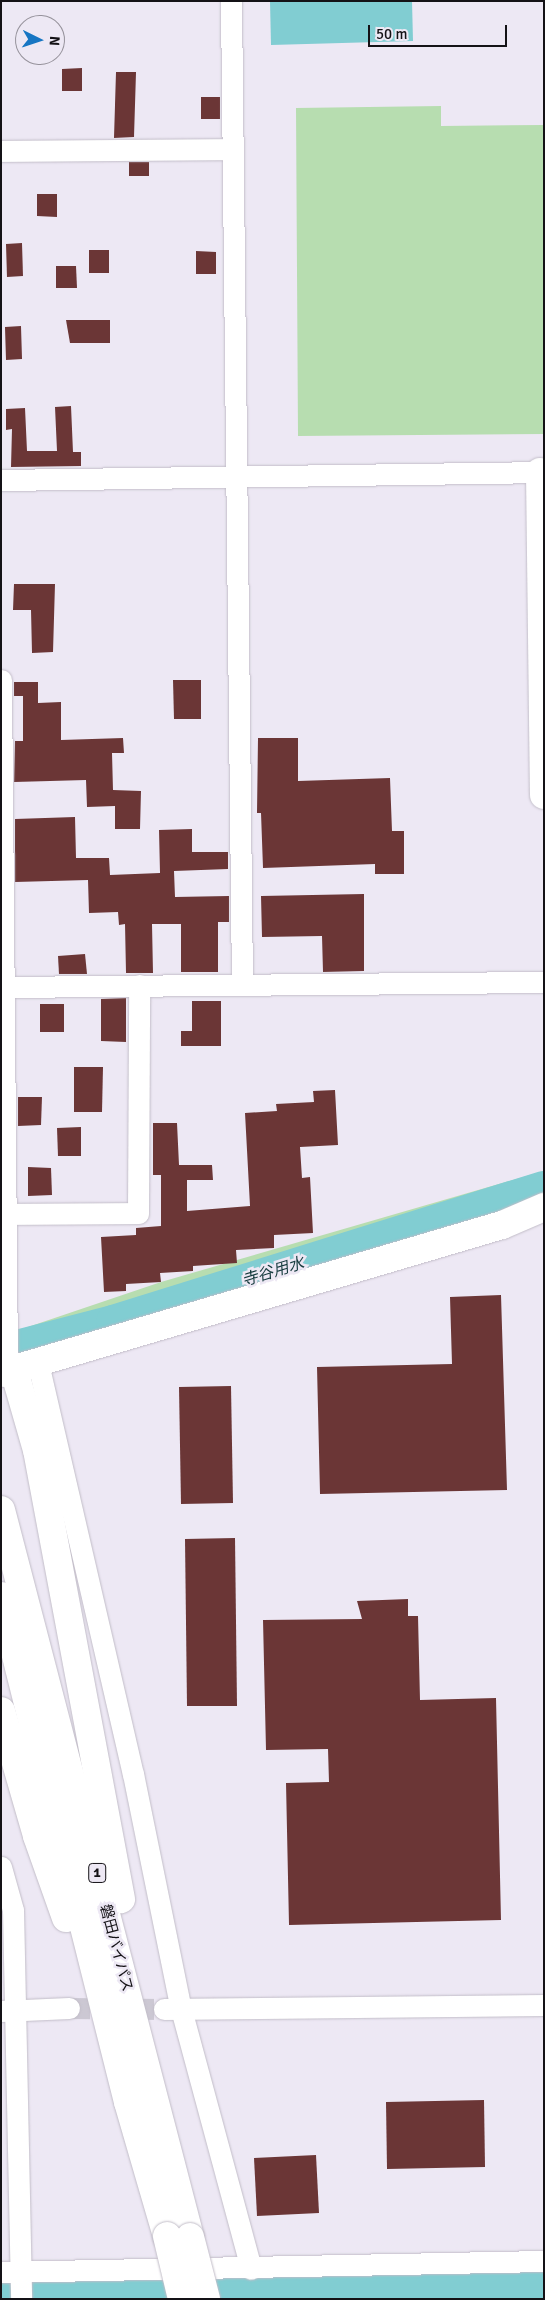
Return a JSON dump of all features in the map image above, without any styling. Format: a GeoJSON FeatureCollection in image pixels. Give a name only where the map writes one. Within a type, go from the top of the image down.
{"type":"FeatureCollection","features":[{"type":"Feature","properties":{"kind":"main road"},"geometry":{"type":"LineString","coordinates":[[542,472],[544,795]]}},
{"type":"Feature","properties":{"kind":"main road"},"geometry":{"type":"LineString","coordinates":[[157,2103],[138,1985],[37,1450],[10,1357],[502,1225],[544,1208]]}},
{"type":"Feature","properties":{"kind":"main road","name":"磐田バイパス"},"geometry":{"type":"LineString","coordinates":[[1,1510],[157,2103],[178,2237],[182,2299]]}},
{"type":"Feature","properties":{"kind":"main road","name":"磐田バイパス"},"geometry":{"type":"LineString","coordinates":[[1,1596],[128,2102],[178,2237],[206,2299]]}},
{"type":"Feature","properties":{"kind":"main road"},"geometry":{"type":"LineString","coordinates":[[1,1711],[37,1836],[128,2102]]}},
{"type":"Feature","properties":{"kind":"street"},"geometry":{"type":"LineString","coordinates":[[232,1],[242,983]]}},
{"type":"Feature","properties":{"kind":"street"},"geometry":{"type":"LineString","coordinates":[[1,151],[234,149]]}},
{"type":"Feature","properties":{"kind":"street"},"geometry":{"type":"LineString","coordinates":[[1,480],[542,472]]}},
{"type":"Feature","properties":{"kind":"street"},"geometry":{"type":"LineString","coordinates":[[1,680],[3,987],[10,1357],[133,1774],[173,2009],[250,2269]]}},
{"type":"Feature","properties":{"kind":"street"},"geometry":{"type":"LineString","coordinates":[[3,987],[242,983],[544,982]]}},
{"type":"Feature","properties":{"kind":"street"},"geometry":{"type":"LineString","coordinates":[[7,1214],[138,1214],[139,985]]}},
{"type":"Feature","properties":{"kind":"street"},"geometry":{"type":"LineString","coordinates":[[1,1867],[13,1910],[7,2011],[11,2272],[21,2299]]}},
{"type":"Feature","properties":{"kind":"street"},"geometry":{"type":"LineString","coordinates":[[173,2009],[544,2005]]}},
{"type":"Feature","properties":{"kind":"street"},"geometry":{"type":"LineString","coordinates":[[7,2011],[69,2008]]}},
{"type":"Feature","properties":{"kind":"street"},"geometry":{"type":"LineString","coordinates":[[11,2272],[250,2269],[544,2261]]}},
{"type":"Feature","properties":{"kind":"green space"},"geometry":{"type":"Polygon","coordinates":[[[441,106],[441,126],[544,125],[544,434],[298,436],[296,108],[441,106]]]}},
{"type":"Feature","properties":{"kind":"green space"},"geometry":{"type":"Polygon","coordinates":[[[544,1171],[544,1207],[38,1363],[25,1328],[161,1282],[544,1171]]]}},
{"type":"Feature","properties":{"kind":"water"},"geometry":{"type":"Polygon","coordinates":[[[270,1],[412,1],[413,41],[271,45],[270,1]]]}},
{"type":"Feature","properties":{"kind":"building"},"geometry":{"type":"Polygon","coordinates":[[[82,68],[82,91],[62,91],[62,69],[82,68]]]}},
{"type":"Feature","properties":{"kind":"building"},"geometry":{"type":"Polygon","coordinates":[[[116,72],[136,72],[134,137],[114,138],[116,72]]]}},
{"type":"Feature","properties":{"kind":"building"},"geometry":{"type":"Polygon","coordinates":[[[201,97],[220,97],[220,119],[201,119],[201,97]]]}},
{"type":"Feature","properties":{"kind":"building"},"geometry":{"type":"Polygon","coordinates":[[[129,162],[149,162],[149,176],[129,176],[129,162]]]}},
{"type":"Feature","properties":{"kind":"building"},"geometry":{"type":"Polygon","coordinates":[[[37,194],[57,194],[57,217],[37,216],[37,194]]]}},
{"type":"Feature","properties":{"kind":"building"},"geometry":{"type":"Polygon","coordinates":[[[22,243],[23,276],[7,277],[6,244],[22,243]]]}},
{"type":"Feature","properties":{"kind":"building"},"geometry":{"type":"Polygon","coordinates":[[[89,250],[109,250],[109,273],[89,273],[89,250]]]}},
{"type":"Feature","properties":{"kind":"building"},"geometry":{"type":"Polygon","coordinates":[[[196,251],[216,252],[216,274],[196,274],[196,251]]]}},
{"type":"Feature","properties":{"kind":"building"},"geometry":{"type":"Polygon","coordinates":[[[56,266],[76,266],[77,288],[56,288],[56,266]]]}},
{"type":"Feature","properties":{"kind":"building"},"geometry":{"type":"Polygon","coordinates":[[[66,320],[110,320],[110,343],[70,343],[66,320]]]}},
{"type":"Feature","properties":{"kind":"building"},"geometry":{"type":"Polygon","coordinates":[[[21,326],[22,359],[6,360],[5,327],[21,326]]]}},
{"type":"Feature","properties":{"kind":"building"},"geometry":{"type":"Polygon","coordinates":[[[71,406],[73,452],[81,452],[81,466],[11,467],[12,429],[6,430],[6,409],[25,408],[27,451],[57,451],[55,407],[71,406]]]}},
{"type":"Feature","properties":{"kind":"building"},"geometry":{"type":"Polygon","coordinates":[[[14,584],[55,584],[53,652],[32,653],[31,610],[13,610],[14,584]]]}},
{"type":"Feature","properties":{"kind":"building"},"geometry":{"type":"Polygon","coordinates":[[[173,680],[201,680],[201,719],[174,719],[173,680]]]}},
{"type":"Feature","properties":{"kind":"building"},"geometry":{"type":"Polygon","coordinates":[[[14,682],[38,682],[38,703],[61,702],[61,740],[123,738],[124,753],[112,753],[113,790],[141,791],[140,829],[115,829],[115,806],[87,807],[86,780],[14,782],[15,741],[23,741],[23,696],[14,696],[14,682]]]}},
{"type":"Feature","properties":{"kind":"building"},"geometry":{"type":"Polygon","coordinates":[[[258,738],[298,738],[298,781],[390,778],[392,831],[404,831],[404,874],[375,874],[375,864],[263,868],[261,813],[257,813],[258,738]]]}},
{"type":"Feature","properties":{"kind":"building"},"geometry":{"type":"Polygon","coordinates":[[[75,817],[76,858],[109,858],[110,875],[160,873],[159,830],[192,829],[192,852],[228,852],[228,869],[174,871],[175,897],[229,896],[229,922],[218,922],[218,972],[181,972],[181,924],[152,924],[153,973],[126,973],[125,924],[119,925],[118,912],[89,913],[88,880],[15,882],[15,819],[75,817]]]}},
{"type":"Feature","properties":{"kind":"building"},"geometry":{"type":"Polygon","coordinates":[[[364,894],[364,971],[323,972],[322,936],[262,937],[261,896],[364,894]]]}},
{"type":"Feature","properties":{"kind":"building"},"geometry":{"type":"Polygon","coordinates":[[[85,954],[87,974],[59,974],[58,956],[85,954]]]}},
{"type":"Feature","properties":{"kind":"building"},"geometry":{"type":"Polygon","coordinates":[[[126,998],[126,1042],[101,1041],[101,999],[126,998]]]}},
{"type":"Feature","properties":{"kind":"building"},"geometry":{"type":"Polygon","coordinates":[[[192,1001],[221,1001],[221,1046],[181,1046],[181,1031],[192,1031],[192,1001]]]}},
{"type":"Feature","properties":{"kind":"building"},"geometry":{"type":"Polygon","coordinates":[[[40,1004],[64,1004],[64,1032],[40,1032],[40,1004]]]}},
{"type":"Feature","properties":{"kind":"building"},"geometry":{"type":"Polygon","coordinates":[[[74,1067],[103,1067],[102,1112],[74,1112],[74,1067]]]}},
{"type":"Feature","properties":{"kind":"building"},"geometry":{"type":"Polygon","coordinates":[[[335,1090],[338,1145],[300,1147],[302,1178],[310,1177],[313,1233],[274,1235],[274,1248],[236,1250],[237,1263],[193,1266],[193,1271],[160,1273],[161,1282],[126,1284],[126,1291],[104,1292],[101,1237],[136,1235],[136,1228],[161,1226],[161,1175],[153,1175],[153,1123],[177,1123],[179,1165],[212,1165],[213,1180],[187,1180],[187,1211],[250,1206],[245,1113],[277,1111],[276,1104],[314,1102],[313,1091],[335,1090]]]}},
{"type":"Feature","properties":{"kind":"building"},"geometry":{"type":"Polygon","coordinates":[[[18,1097],[42,1097],[41,1125],[18,1126],[18,1097]]]}},
{"type":"Feature","properties":{"kind":"building"},"geometry":{"type":"Polygon","coordinates":[[[81,1127],[81,1156],[58,1156],[57,1128],[81,1127]]]}},
{"type":"Feature","properties":{"kind":"building"},"geometry":{"type":"Polygon","coordinates":[[[28,1167],[51,1168],[52,1195],[28,1196],[28,1167]]]}},
{"type":"Feature","properties":{"kind":"building"},"geometry":{"type":"Polygon","coordinates":[[[501,1295],[507,1490],[320,1494],[317,1367],[452,1364],[450,1297],[501,1295]]]}},
{"type":"Feature","properties":{"kind":"building"},"geometry":{"type":"Polygon","coordinates":[[[231,1386],[233,1503],[181,1504],[179,1387],[231,1386]]]}},
{"type":"Feature","properties":{"kind":"building"},"geometry":{"type":"Polygon","coordinates":[[[235,1538],[237,1706],[187,1706],[185,1539],[235,1538]]]}},
{"type":"Feature","properties":{"kind":"building"},"geometry":{"type":"Polygon","coordinates":[[[408,1599],[408,1616],[418,1616],[420,1700],[496,1698],[501,1920],[289,1925],[286,1783],[329,1782],[328,1749],[266,1750],[263,1620],[362,1619],[357,1601],[408,1599]]]}},
{"type":"Feature","properties":{"kind":"building"},"geometry":{"type":"Polygon","coordinates":[[[484,2100],[485,2167],[387,2169],[386,2102],[484,2100]]]}},
{"type":"Feature","properties":{"kind":"building"},"geometry":{"type":"Polygon","coordinates":[[[316,2155],[319,2213],[257,2216],[254,2158],[316,2155]]]}},
{"type":"Feature","properties":{"kind":"waterway","name":"寺谷用水"},"geometry":{"type":"LineString","coordinates":[[1,1351],[113,1322],[544,1188]]}},
{"type":"Feature","properties":{"kind":"waterway"},"geometry":{"type":"LineString","coordinates":[[1,2286],[191,2294],[544,2285]]}},
{"type":"Feature","properties":{"kind":"tunnel"},"geometry":{"type":"LineString","coordinates":[[69,2008],[164,2009]]}}]}
